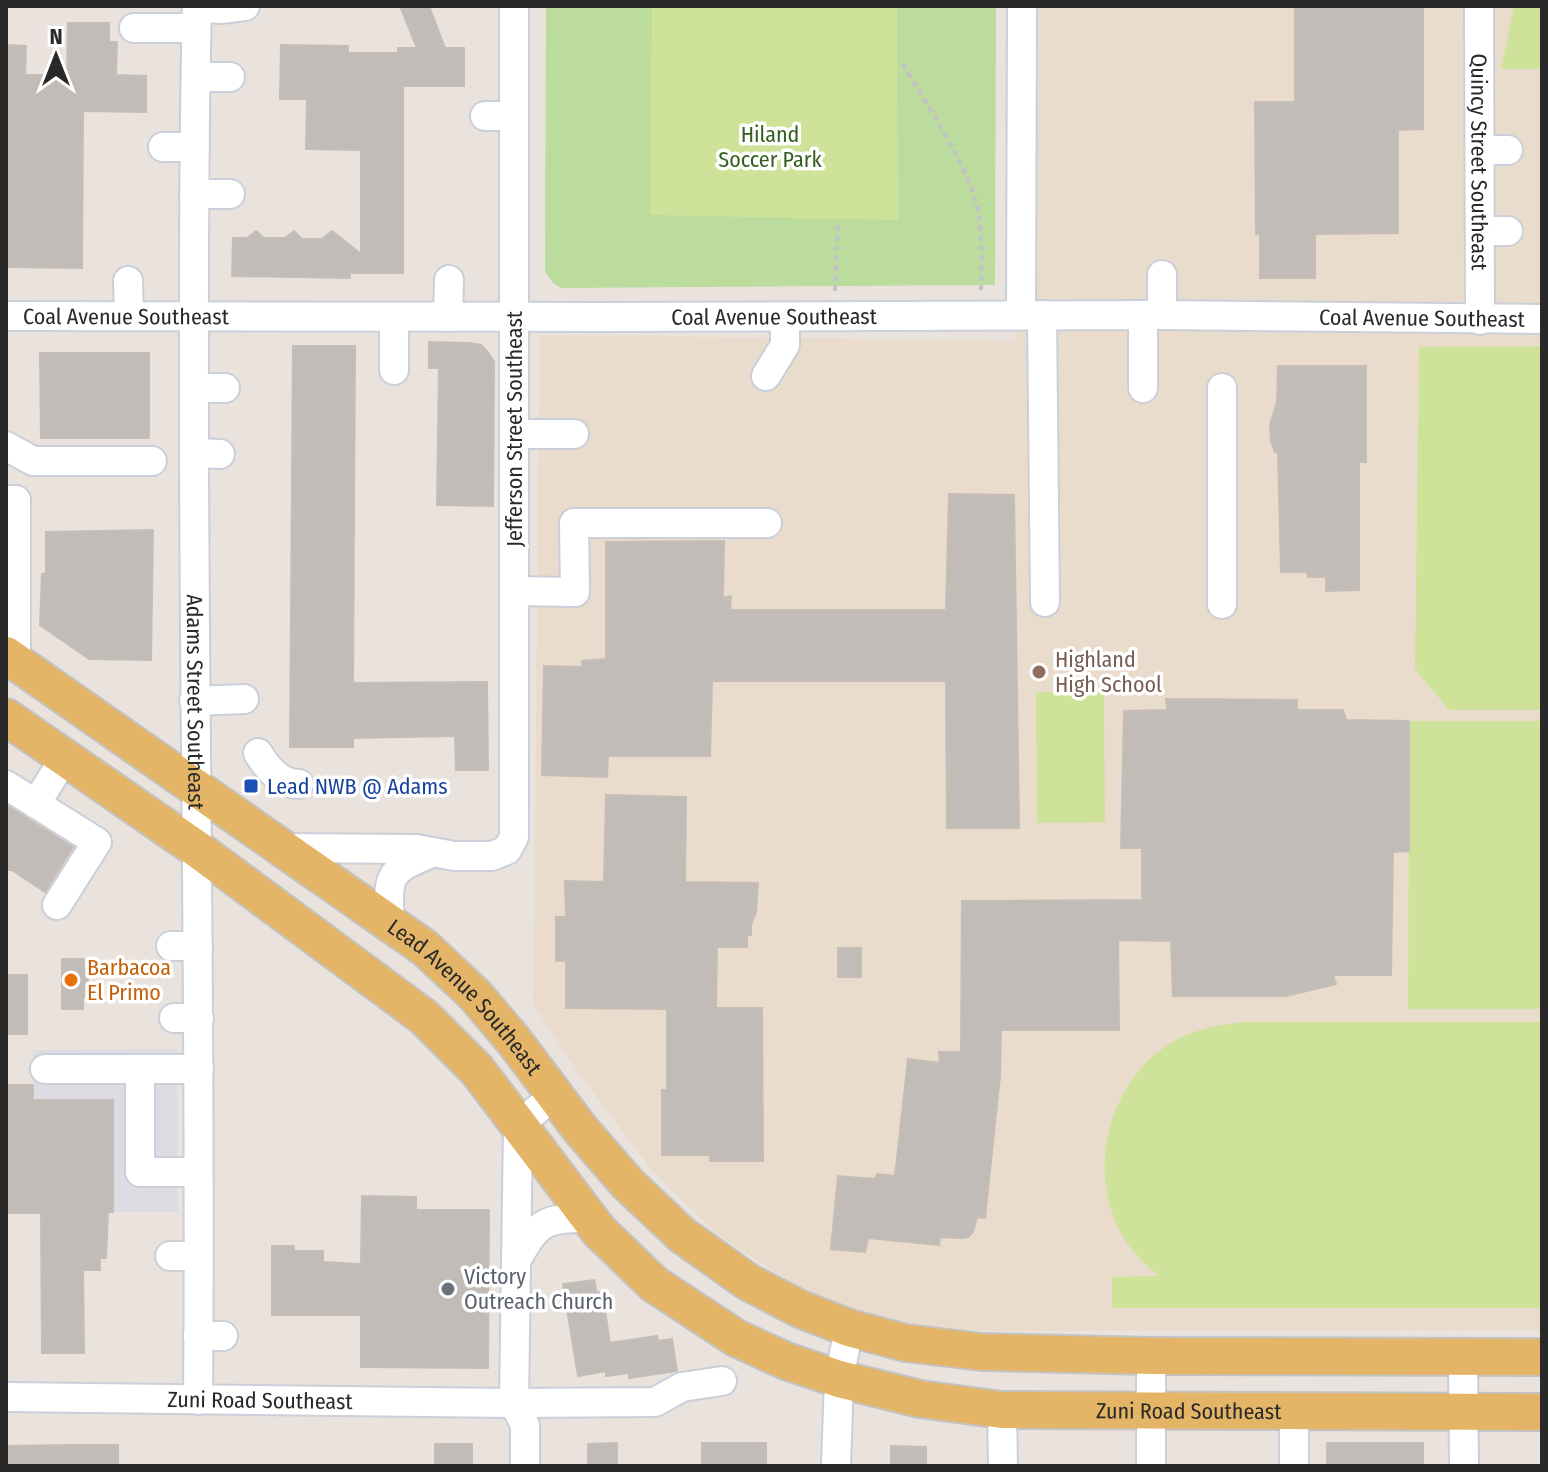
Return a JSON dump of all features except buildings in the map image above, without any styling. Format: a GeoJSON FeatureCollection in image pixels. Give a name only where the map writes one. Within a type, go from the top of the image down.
{"type":"FeatureCollection","features":[{"type":"Feature","properties":{"kind":"main road","name":"Lead Avenue Southeast"},"geometry":{"type":"LineString","coordinates":[[11,658],[425,948],[475,995],[581,1130],[628,1184],[682,1235],[748,1282],[800,1309],[849,1328],[906,1343],[982,1352],[1151,1356]]}},
{"type":"Feature","properties":{"kind":"main road","name":"Lead Avenue Southeast"},"geometry":{"type":"LineString","coordinates":[[6,717],[197,849],[424,1017],[477,1070],[599,1231],[654,1284],[736,1338],[786,1361],[839,1379]]}},
{"type":"Feature","properties":{"kind":"main road"},"geometry":{"type":"LineString","coordinates":[[1151,1356],[1542,1357]]}},
{"type":"Feature","properties":{"kind":"main road","name":"Zuni Road Southeast"},"geometry":{"type":"LineString","coordinates":[[839,1379],[920,1399],[1068,1422],[1151,1412],[1542,1412]]}},
{"type":"Feature","properties":{"kind":"street"},"geometry":{"type":"LineString","coordinates":[[134,28],[245,6]]}},
{"type":"Feature","properties":{"kind":"street","name":"Jefferson Street Southeast"},"geometry":{"type":"LineString","coordinates":[[446,847],[492,856],[507,850],[514,837],[514,6]]}},
{"type":"Feature","properties":{"kind":"street"},"geometry":{"type":"LineString","coordinates":[[1022,6],[1031,315],[1045,602]]}},
{"type":"Feature","properties":{"kind":"street","name":"Quincy Street Southeast"},"geometry":{"type":"LineString","coordinates":[[1479,6],[1480,150],[1494,231],[1480,320]]}},
{"type":"Feature","properties":{"kind":"street","name":"Adams Street Southeast"},"geometry":{"type":"LineString","coordinates":[[196,14],[194,388],[207,454],[194,701],[197,849],[185,946],[186,1018],[199,1069],[198,1172],[184,1256],[210,1336],[198,1400]]}},
{"type":"Feature","properties":{"kind":"street"},"geometry":{"type":"LineString","coordinates":[[196,77],[230,77]]}},
{"type":"Feature","properties":{"kind":"street"},"geometry":{"type":"LineString","coordinates":[[485,116],[514,116]]}},
{"type":"Feature","properties":{"kind":"street"},"geometry":{"type":"LineString","coordinates":[[163,147],[195,147]]}},
{"type":"Feature","properties":{"kind":"street"},"geometry":{"type":"LineString","coordinates":[[1480,150],[1508,150]]}},
{"type":"Feature","properties":{"kind":"street"},"geometry":{"type":"LineString","coordinates":[[194,194],[230,194]]}},
{"type":"Feature","properties":{"kind":"street"},"geometry":{"type":"LineString","coordinates":[[1143,388],[1152,315],[1162,275]]}},
{"type":"Feature","properties":{"kind":"street"},"geometry":{"type":"LineString","coordinates":[[448,317],[449,280]]}},
{"type":"Feature","properties":{"kind":"street"},"geometry":{"type":"LineString","coordinates":[[128,281],[129,316]]}},
{"type":"Feature","properties":{"kind":"street","name":"Coal Avenue Southeast"},"geometry":{"type":"LineString","coordinates":[[6,316],[1152,315],[1542,319]]}},
{"type":"Feature","properties":{"kind":"street"},"geometry":{"type":"LineString","coordinates":[[394,317],[394,370]]}},
{"type":"Feature","properties":{"kind":"street"},"geometry":{"type":"LineString","coordinates":[[766,376],[785,345],[785,317]]}},
{"type":"Feature","properties":{"kind":"street"},"geometry":{"type":"LineString","coordinates":[[194,388],[225,388]]}},
{"type":"Feature","properties":{"kind":"street"},"geometry":{"type":"LineString","coordinates":[[1222,388],[1222,604]]}},
{"type":"Feature","properties":{"kind":"street"},"geometry":{"type":"LineString","coordinates":[[514,434],[574,434]]}},
{"type":"Feature","properties":{"kind":"street"},"geometry":{"type":"LineString","coordinates":[[6,446],[33,461],[152,461]]}},
{"type":"Feature","properties":{"kind":"street"},"geometry":{"type":"LineString","coordinates":[[6,500],[16,500],[11,658]]}},
{"type":"Feature","properties":{"kind":"street"},"geometry":{"type":"LineString","coordinates":[[514,591],[575,592],[574,523],[767,523]]}},
{"type":"Feature","properties":{"kind":"street"},"geometry":{"type":"LineString","coordinates":[[194,701],[244,699]]}},
{"type":"Feature","properties":{"kind":"street"},"geometry":{"type":"LineString","coordinates":[[258,753],[280,779],[299,784]]}},
{"type":"Feature","properties":{"kind":"street"},"geometry":{"type":"LineString","coordinates":[[36,804],[65,757]]}},
{"type":"Feature","properties":{"kind":"street"},"geometry":{"type":"LineString","coordinates":[[6,785],[97,842],[57,905]]}},
{"type":"Feature","properties":{"kind":"street"},"geometry":{"type":"LineString","coordinates":[[280,848],[446,847]]}},
{"type":"Feature","properties":{"kind":"street"},"geometry":{"type":"LineString","coordinates":[[390,922],[388,894],[392,877],[410,861],[446,847]]}},
{"type":"Feature","properties":{"kind":"street"},"geometry":{"type":"LineString","coordinates":[[45,1069],[199,1069]]}},
{"type":"Feature","properties":{"kind":"street"},"geometry":{"type":"LineString","coordinates":[[140,1069],[140,1172],[198,1172]]}},
{"type":"Feature","properties":{"kind":"street"},"geometry":{"type":"LineString","coordinates":[[525,1466],[525,1425],[514,1403],[518,1126],[554,1095]]}},
{"type":"Feature","properties":{"kind":"street"},"geometry":{"type":"LineString","coordinates":[[516,1262],[531,1235],[548,1221],[589,1218]]}},
{"type":"Feature","properties":{"kind":"street"},"geometry":{"type":"LineString","coordinates":[[836,1466],[839,1379],[849,1328]]}},
{"type":"Feature","properties":{"kind":"street"},"geometry":{"type":"LineString","coordinates":[[1151,1356],[1151,1466]]}},
{"type":"Feature","properties":{"kind":"street"},"geometry":{"type":"LineString","coordinates":[[1463,1357],[1464,1466]]}},
{"type":"Feature","properties":{"kind":"street","name":"Zuni Road Southeast"},"geometry":{"type":"LineString","coordinates":[[6,1397],[655,1402],[682,1387],[722,1381]]}},
{"type":"Feature","properties":{"kind":"street"},"geometry":{"type":"LineString","coordinates":[[1002,1410],[1003,1466]]}},
{"type":"Feature","properties":{"kind":"street"},"geometry":{"type":"LineString","coordinates":[[1294,1411],[1294,1466]]}},
{"type":"Feature","properties":{"kind":"path"},"geometry":{"type":"LineString","coordinates":[[903,64],[969,182],[979,213],[981,290]]}},
{"type":"Feature","properties":{"kind":"path"},"geometry":{"type":"LineString","coordinates":[[835,291],[838,221]]}},
{"type":"Feature","properties":{"kind":"shaded area","name":"Highland High School"},"geometry":{"type":"Polygon","coordinates":[[[1014,6],[1542,6],[1542,1330],[935,1331],[821,1301],[719,1236],[650,1168],[578,1072],[533,1004],[540,335],[1015,341],[1014,6]]]}},
{"type":"Feature","properties":{"kind":"shaded area"},"geometry":{"type":"Polygon","coordinates":[[[177,1049],[178,1212],[38,1212],[33,1050],[177,1049]]]}},
{"type":"Feature","properties":{"kind":"green space","name":"Hiland Soccer Park"},"geometry":{"type":"Polygon","coordinates":[[[546,6],[996,6],[995,285],[561,288],[545,271],[546,6]]]}},
{"type":"Feature","properties":{"kind":"green space"},"geometry":{"type":"Polygon","coordinates":[[[652,6],[897,6],[898,220],[650,215],[652,6]]]}},
{"type":"Feature","properties":{"kind":"green space"},"geometry":{"type":"Polygon","coordinates":[[[1514,6],[1542,6],[1542,69],[1501,69],[1514,6]]]}},
{"type":"Feature","properties":{"kind":"green space"},"geometry":{"type":"Polygon","coordinates":[[[1542,346],[1542,710],[1449,710],[1415,669],[1419,347],[1542,346]]]}},
{"type":"Feature","properties":{"kind":"green space"},"geometry":{"type":"Polygon","coordinates":[[[1104,691],[1105,822],[1037,823],[1036,692],[1104,691]]]}},
{"type":"Feature","properties":{"kind":"green space"},"geometry":{"type":"Polygon","coordinates":[[[1409,721],[1542,721],[1542,1009],[1408,1009],[1409,721]]]}},
{"type":"Feature","properties":{"kind":"green space"},"geometry":{"type":"Polygon","coordinates":[[[1245,1022],[1542,1022],[1542,1308],[1112,1308],[1112,1277],[1159,1276],[1130,1247],[1111,1210],[1105,1157],[1109,1130],[1118,1105],[1131,1081],[1148,1061],[1169,1044],[1196,1031],[1245,1022]]]}},
{"type":"Feature","properties":{"kind":"place","name":"Highland High School"},"geometry":{"type":"Point","coordinates":[1039,672]}},
{"type":"Feature","properties":{"kind":"place","name":"Lead NWB @ Adams"},"geometry":{"type":"Point","coordinates":[251,786]}},
{"type":"Feature","properties":{"kind":"place","name":"Barbacoa El Primo"},"geometry":{"type":"Point","coordinates":[71,980]}},
{"type":"Feature","properties":{"kind":"place","name":"Victory Outreach Church"},"geometry":{"type":"Point","coordinates":[448,1289]}}]}
